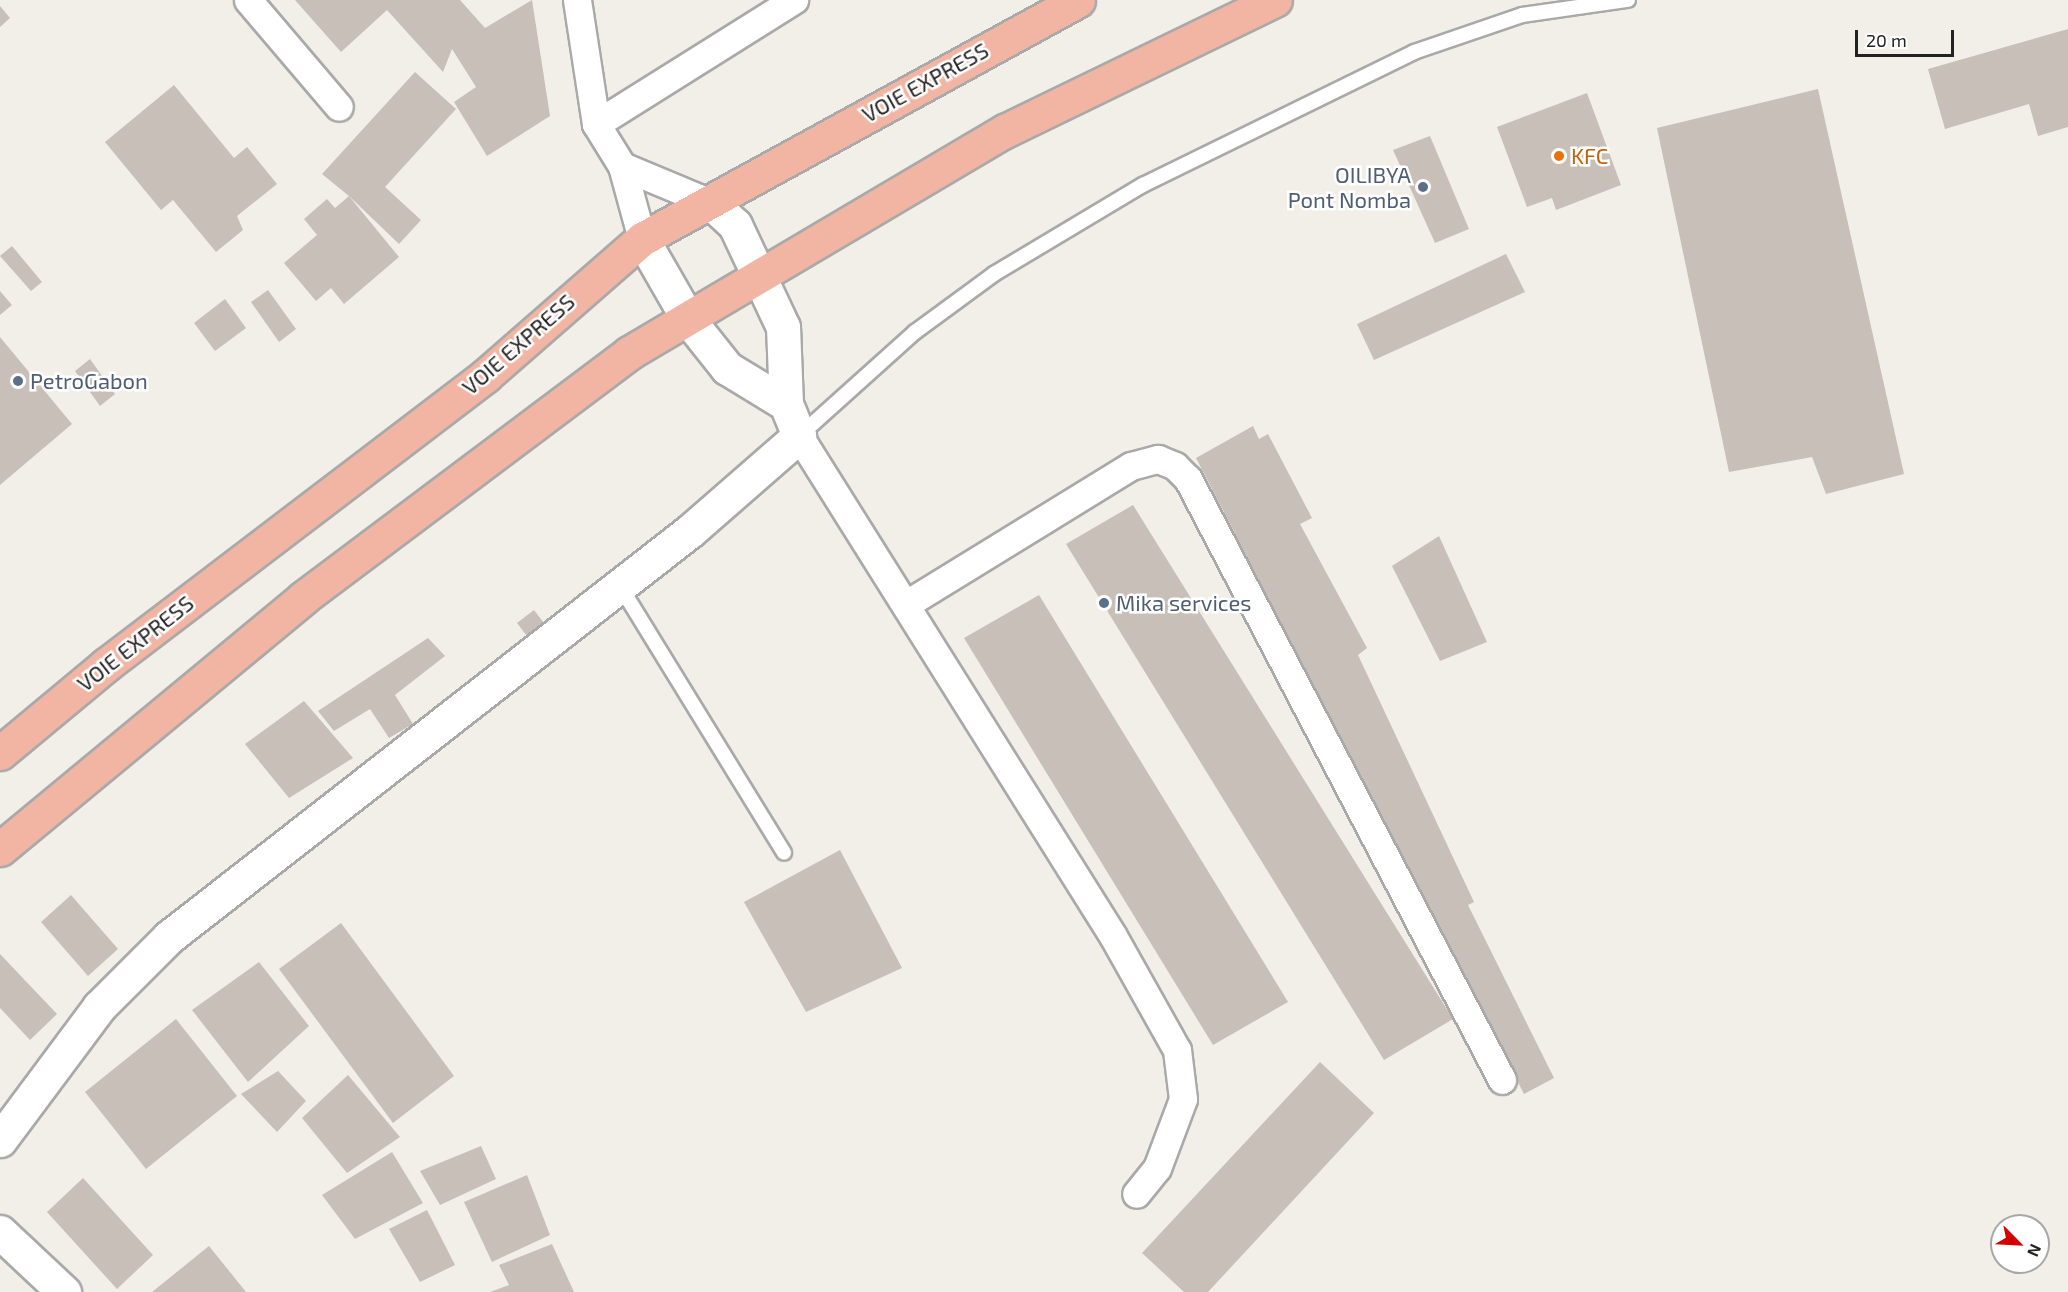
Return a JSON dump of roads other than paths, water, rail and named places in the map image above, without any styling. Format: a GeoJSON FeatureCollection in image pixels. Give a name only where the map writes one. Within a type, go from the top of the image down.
{"type":"FeatureCollection","features":[{"type":"Feature","properties":{"kind":"highway","name":"VOIE EXPRESS"},"geometry":{"type":"LineString","coordinates":[[0,753],[106,665],[485,376],[642,239],[1078,0]]}},
{"type":"Feature","properties":{"kind":"highway"},"geometry":{"type":"LineString","coordinates":[[0,849],[303,598],[620,360],[1005,131],[1275,0]]}},
{"type":"Feature","properties":{"kind":"street"},"geometry":{"type":"LineString","coordinates":[[248,0],[339,107]]}},
{"type":"Feature","properties":{"kind":"street"},"geometry":{"type":"LineString","coordinates":[[577,0],[596,124],[622,166],[642,239],[688,319],[727,368],[786,404]]}},
{"type":"Feature","properties":{"kind":"street"},"geometry":{"type":"LineString","coordinates":[[596,124],[794,0]]}},
{"type":"Feature","properties":{"kind":"street"},"geometry":{"type":"LineString","coordinates":[[622,166],[711,203],[735,225],[762,276],[783,327],[786,404],[799,436],[908,603],[1178,1050],[1183,1099],[1157,1168],[1136,1194]]}},
{"type":"Feature","properties":{"kind":"street"},"geometry":{"type":"LineString","coordinates":[[0,1140],[99,1007],[169,937],[620,586],[799,436]]}},
{"type":"Feature","properties":{"kind":"street"},"geometry":{"type":"LineString","coordinates":[[908,603],[1131,466],[1158,459],[1175,466],[1188,479],[1502,1080]]}},
{"type":"Feature","properties":{"kind":"street"},"geometry":{"type":"LineString","coordinates":[[0,1232],[64,1292]]}},
{"type":"Feature","properties":{"kind":"lane"},"geometry":{"type":"LineString","coordinates":[[799,436],[915,332],[994,274],[1143,185],[1414,52],[1522,15],[1628,0]]}},
{"type":"Feature","properties":{"kind":"lane"},"geometry":{"type":"LineString","coordinates":[[620,586],[784,853]]}},
{"type":"Feature","properties":{"kind":"place","name":"KFC"},"geometry":{"type":"Point","coordinates":[1559,156]}},
{"type":"Feature","properties":{"kind":"place","name":"OILIBYA Pont Nomba"},"geometry":{"type":"Point","coordinates":[1423,187]}},
{"type":"Feature","properties":{"kind":"place","name":"PetroGabon"},"geometry":{"type":"Point","coordinates":[18,381]}},
{"type":"Feature","properties":{"kind":"place","name":"Mika services"},"geometry":{"type":"Point","coordinates":[1104,603]}}]}
